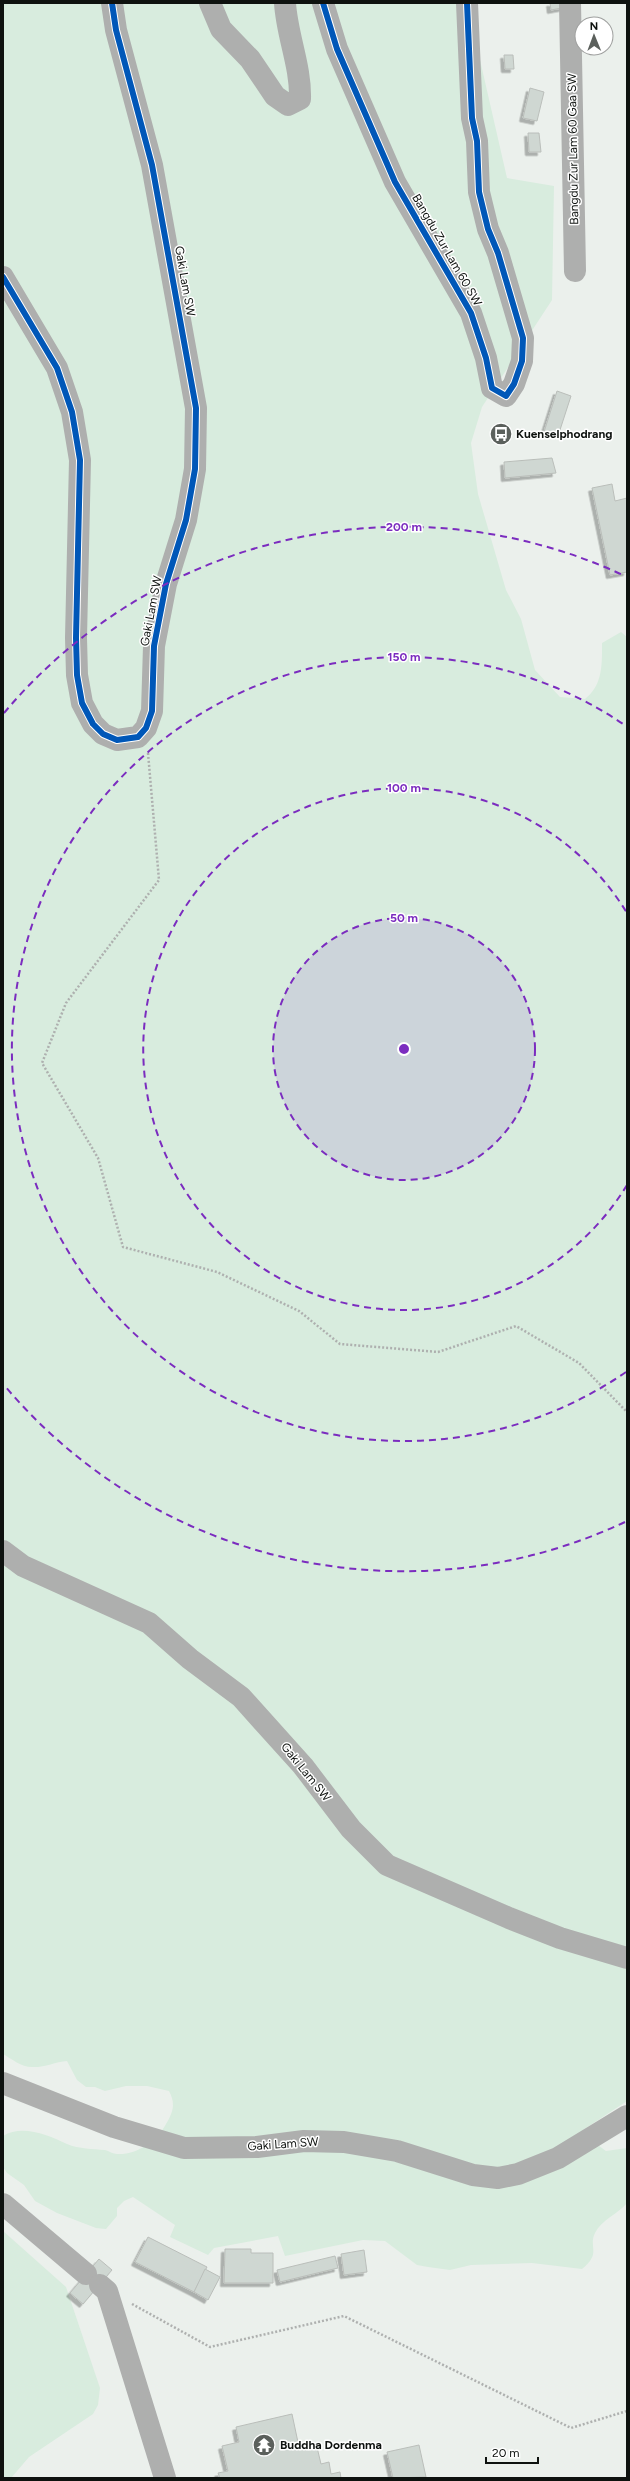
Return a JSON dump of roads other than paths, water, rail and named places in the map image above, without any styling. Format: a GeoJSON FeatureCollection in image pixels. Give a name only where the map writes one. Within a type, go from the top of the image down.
{"type":"FeatureCollection","features":[{"type":"Feature","properties":{"kind":"street","name":"Gaki Lam SW"},"geometry":{"type":"LineString","coordinates":[[3,277],[57,368],[72,412],[80,460],[76,638],[77,675],[82,703],[93,724],[103,734],[117,740],[138,737],[146,728],[152,711],[154,646],[166,584],[186,520],[195,469],[196,408],[152,165],[116,30],[112,3]]}},
{"type":"Feature","properties":{"kind":"street"},"geometry":{"type":"LineString","coordinates":[[210,3],[222,29],[250,59],[275,96],[288,105],[300,99],[301,80],[286,25],[286,3]]}},
{"type":"Feature","properties":{"kind":"street","name":"Bangdu Zur Lam 60 SW"},"geometry":{"type":"LineString","coordinates":[[323,3],[337,50],[395,182],[471,313],[486,358],[492,388],[506,396],[514,384],[522,361],[523,338],[498,253],[488,229],[479,192],[477,141],[472,118],[467,3]]}},
{"type":"Feature","properties":{"kind":"street","name":"Bangdu Zur Lam 60 Gaa SW"},"geometry":{"type":"LineString","coordinates":[[570,3],[575,271]]}},
{"type":"Feature","properties":{"kind":"street","name":"Gaki Lam SW"},"geometry":{"type":"LineString","coordinates":[[3,1551],[23,1566],[149,1623],[190,1659],[240,1697],[304,1766],[351,1829],[387,1865],[516,1921],[560,1938],[627,1958]]}},
{"type":"Feature","properties":{"kind":"street","name":"Gaki Lam SW"},"geometry":{"type":"LineString","coordinates":[[3,2083],[114,2127],[184,2148],[257,2147],[304,2141],[344,2142],[397,2151],[473,2175],[498,2178],[518,2174],[558,2158],[627,2116]]}},
{"type":"Feature","properties":{"kind":"street"},"geometry":{"type":"LineString","coordinates":[[3,2204],[98,2283],[165,2478]]}},
{"type":"Feature","properties":{"kind":"place","name":"Kuenselphodrang"},"geometry":{"type":"Point","coordinates":[501,434]}},
{"type":"Feature","properties":{"kind":"place","name":"Buddha Dordenma"},"geometry":{"type":"Point","coordinates":[264,2445]}}]}
